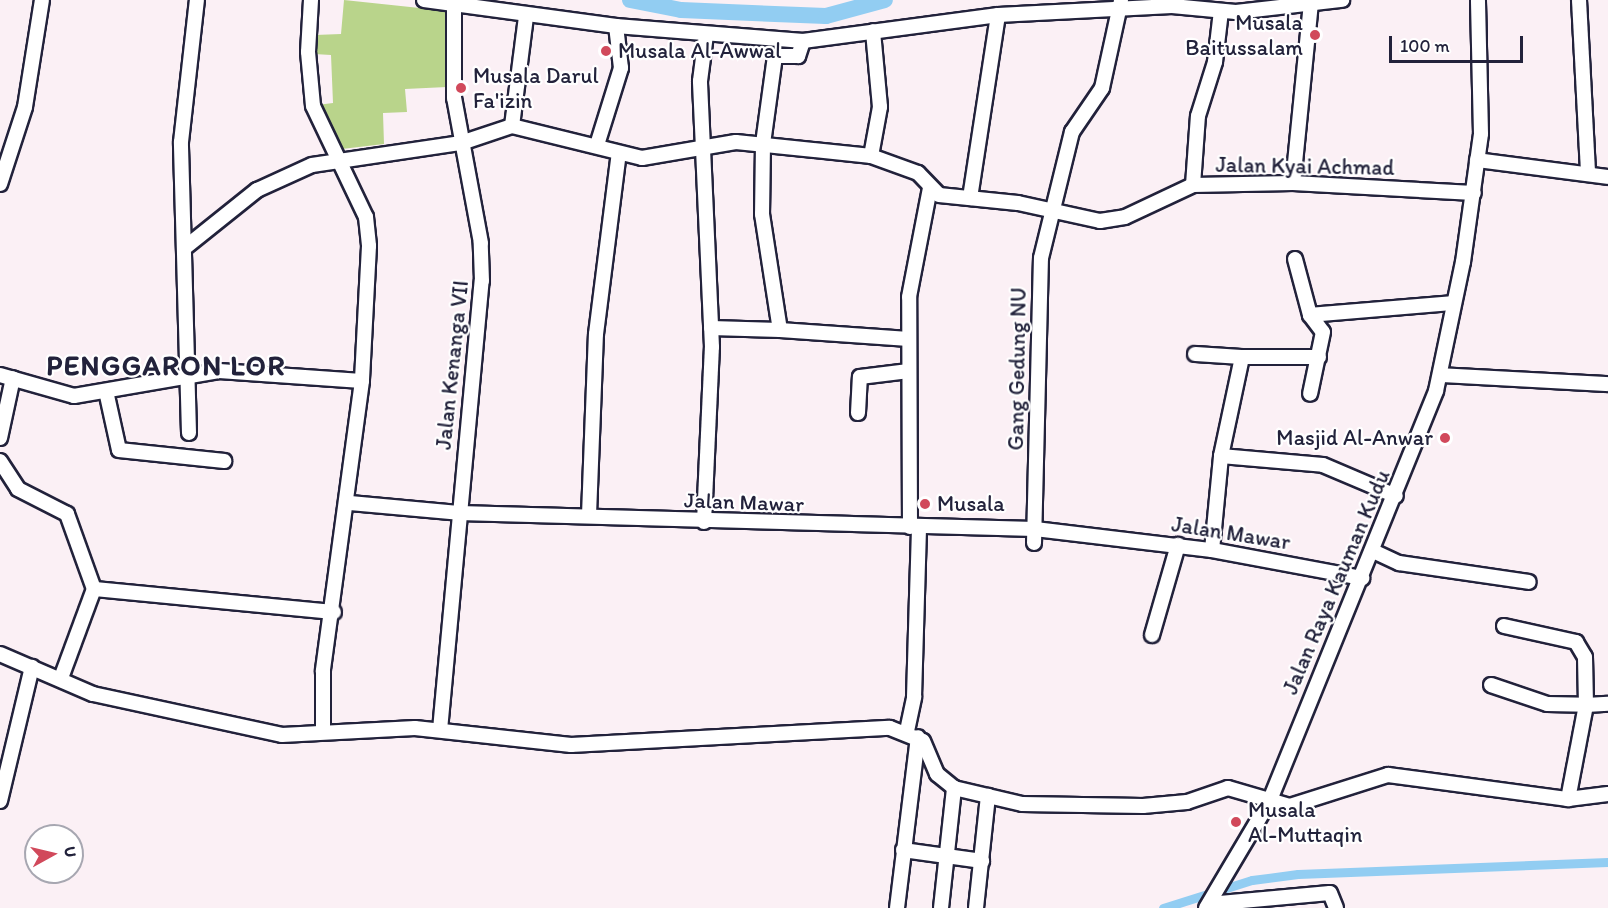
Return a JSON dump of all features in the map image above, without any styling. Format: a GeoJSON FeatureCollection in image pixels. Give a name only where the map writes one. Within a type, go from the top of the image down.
{"type":"FeatureCollection","features":[{"type":"Feature","properties":{"kind":"street"},"geometry":{"type":"LineString","coordinates":[[0,184],[25,108],[42,0]]}},
{"type":"Feature","properties":{"kind":"street"},"geometry":{"type":"LineString","coordinates":[[189,433],[182,131],[196,0]]}},
{"type":"Feature","properties":{"kind":"street"},"geometry":{"type":"LineString","coordinates":[[311,0],[308,52],[313,106],[339,157],[369,230],[362,381],[350,503],[323,671],[323,730]]}},
{"type":"Feature","properties":{"kind":"street"},"geometry":{"type":"LineString","coordinates":[[424,0],[526,16],[616,26],[803,41],[998,15],[1121,3],[1221,11],[1342,0]]}},
{"type":"Feature","properties":{"kind":"street","name":"Jalan Raya Kauman Kudu"},"geometry":{"type":"LineString","coordinates":[[1208,906],[1270,800],[1396,496],[1440,375],[1474,193],[1482,88],[1478,0]]}},
{"type":"Feature","properties":{"kind":"street"},"geometry":{"type":"LineString","coordinates":[[1580,0],[1588,173]]}},
{"type":"Feature","properties":{"kind":"street","name":"Gang Gedung NU"},"geometry":{"type":"LineString","coordinates":[[1034,543],[1040,264],[1074,124],[1102,88],[1121,3]]}},
{"type":"Feature","properties":{"kind":"street"},"geometry":{"type":"LineString","coordinates":[[1293,183],[1311,4]]}},
{"type":"Feature","properties":{"kind":"street","name":"Jalan Kenanga VII"},"geometry":{"type":"LineString","coordinates":[[440,730],[483,262],[454,98],[454,6]]}},
{"type":"Feature","properties":{"kind":"street"},"geometry":{"type":"LineString","coordinates":[[1193,185],[1198,116],[1215,62],[1221,11]]}},
{"type":"Feature","properties":{"kind":"street"},"geometry":{"type":"LineString","coordinates":[[970,198],[998,15]]}},
{"type":"Feature","properties":{"kind":"street"},"geometry":{"type":"LineString","coordinates":[[186,246],[257,190],[339,157],[461,143],[512,126],[526,16]]}},
{"type":"Feature","properties":{"kind":"street"},"geometry":{"type":"LineString","coordinates":[[597,145],[621,68],[616,26]]}},
{"type":"Feature","properties":{"kind":"street"},"geometry":{"type":"LineString","coordinates":[[871,156],[880,107],[873,31]]}},
{"type":"Feature","properties":{"kind":"street"},"geometry":{"type":"LineString","coordinates":[[704,522],[711,328],[705,145],[700,81],[706,35]]}},
{"type":"Feature","properties":{"kind":"street"},"geometry":{"type":"LineString","coordinates":[[780,330],[762,214],[763,144],[775,56],[798,56],[803,41]]}},
{"type":"Feature","properties":{"kind":"street","name":"Jalan Kyai Achmad"},"geometry":{"type":"LineString","coordinates":[[512,126],[597,145],[618,153],[642,158],[705,145],[763,144],[871,156],[918,173],[939,195],[1111,221],[1193,185],[1293,183],[1474,193]]}},
{"type":"Feature","properties":{"kind":"street"},"geometry":{"type":"LineString","coordinates":[[589,515],[596,334],[618,153]]}},
{"type":"Feature","properties":{"kind":"street"},"geometry":{"type":"LineString","coordinates":[[1477,160],[1608,177]]}},
{"type":"Feature","properties":{"kind":"street"},"geometry":{"type":"LineString","coordinates":[[897,908],[913,734],[914,698],[915,527],[909,371],[909,297],[930,188]]}},
{"type":"Feature","properties":{"kind":"street"},"geometry":{"type":"LineString","coordinates":[[1295,259],[1310,315],[1322,325],[1319,357],[1310,394]]}},
{"type":"Feature","properties":{"kind":"street"},"geometry":{"type":"LineString","coordinates":[[1310,315],[1454,303]]}},
{"type":"Feature","properties":{"kind":"street"},"geometry":{"type":"LineString","coordinates":[[711,328],[780,330],[909,339]]}},
{"type":"Feature","properties":{"kind":"street"},"geometry":{"type":"LineString","coordinates":[[1195,354],[1242,357],[1319,357]]}},
{"type":"Feature","properties":{"kind":"street"},"geometry":{"type":"LineString","coordinates":[[1212,550],[1221,456],[1242,357]]}},
{"type":"Feature","properties":{"kind":"street"},"geometry":{"type":"LineString","coordinates":[[0,438],[6,376],[68,396],[227,371],[362,381]]}},
{"type":"Feature","properties":{"kind":"street"},"geometry":{"type":"LineString","coordinates":[[858,413],[860,377],[909,371]]}},
{"type":"Feature","properties":{"kind":"street"},"geometry":{"type":"LineString","coordinates":[[1440,375],[1608,384]]}},
{"type":"Feature","properties":{"kind":"street"},"geometry":{"type":"LineString","coordinates":[[106,391],[119,450],[224,461]]}},
{"type":"Feature","properties":{"kind":"street"},"geometry":{"type":"LineString","coordinates":[[1221,456],[1323,465],[1396,496]]}},
{"type":"Feature","properties":{"kind":"street"},"geometry":{"type":"LineString","coordinates":[[0,461],[18,489],[67,514],[94,589],[61,678]]}},
{"type":"Feature","properties":{"kind":"street","name":"Jalan Mawar"},"geometry":{"type":"LineString","coordinates":[[350,503],[459,513],[589,515],[704,522],[1035,529],[1212,550],[1362,578]]}},
{"type":"Feature","properties":{"kind":"street"},"geometry":{"type":"LineString","coordinates":[[1152,635],[1178,545]]}},
{"type":"Feature","properties":{"kind":"street"},"geometry":{"type":"LineString","coordinates":[[1373,551],[1399,563],[1529,582]]}},
{"type":"Feature","properties":{"kind":"street"},"geometry":{"type":"LineString","coordinates":[[94,589],[334,612]]}},
{"type":"Feature","properties":{"kind":"street"},"geometry":{"type":"LineString","coordinates":[[1504,626],[1576,642],[1583,649],[1586,705],[1568,799]]}},
{"type":"Feature","properties":{"kind":"street"},"geometry":{"type":"LineString","coordinates":[[0,654],[61,678],[93,694],[235,727],[282,735],[323,730],[440,730],[553,745],[872,727],[913,734]]}},
{"type":"Feature","properties":{"kind":"street"},"geometry":{"type":"LineString","coordinates":[[0,801],[32,667]]}},
{"type":"Feature","properties":{"kind":"street"},"geometry":{"type":"LineString","coordinates":[[1491,685],[1547,704],[1608,704]]}},
{"type":"Feature","properties":{"kind":"street"},"geometry":{"type":"LineString","coordinates":[[913,734],[936,774],[954,788],[1022,804],[1143,806],[1187,802],[1228,788],[1296,805],[1388,775],[1568,799],[1608,794]]}},
{"type":"Feature","properties":{"kind":"street"},"geometry":{"type":"LineString","coordinates":[[941,908],[954,788]]}},
{"type":"Feature","properties":{"kind":"street"},"geometry":{"type":"LineString","coordinates":[[976,908],[988,796]]}},
{"type":"Feature","properties":{"kind":"street"},"geometry":{"type":"LineString","coordinates":[[903,850],[982,861]]}},
{"type":"Feature","properties":{"kind":"street"},"geometry":{"type":"LineString","coordinates":[[1208,906],[1330,893],[1336,908]]}},
{"type":"Feature","properties":{"kind":"green space"},"geometry":{"type":"Polygon","coordinates":[[[344,0],[448,11],[447,87],[405,89],[407,112],[383,113],[384,144],[342,149],[317,105],[333,103],[331,55],[314,54],[315,35],[341,34],[344,0]]]}},
{"type":"Feature","properties":{"kind":"waterway"},"geometry":{"type":"LineString","coordinates":[[630,0],[681,10],[826,16],[885,0]]}},
{"type":"Feature","properties":{"kind":"waterway"},"geometry":{"type":"LineString","coordinates":[[1163,908],[1252,880],[1298,874],[1608,862]]}},
{"type":"Feature","properties":{"kind":"place","name":"Musala Baitussalam"},"geometry":{"type":"Point","coordinates":[1315,35]}},
{"type":"Feature","properties":{"kind":"place","name":"Musala Al-Awwal"},"geometry":{"type":"Point","coordinates":[606,51]}},
{"type":"Feature","properties":{"kind":"place","name":"Musala Darul Fa'izin"},"geometry":{"type":"Point","coordinates":[461,88]}},
{"type":"Feature","properties":{"kind":"place","name":"Masjid Al-Anwar"},"geometry":{"type":"Point","coordinates":[1445,438]}},
{"type":"Feature","properties":{"kind":"place","name":"Musala"},"geometry":{"type":"Point","coordinates":[925,504]}},
{"type":"Feature","properties":{"kind":"place","name":"Musala Al-Muttaqin"},"geometry":{"type":"Point","coordinates":[1236,822]}},
{"type":"Feature","properties":{"kind":"district","name":"PENGGARON LOR"},"geometry":{"type":"Point","coordinates":[166,365]}}]}
